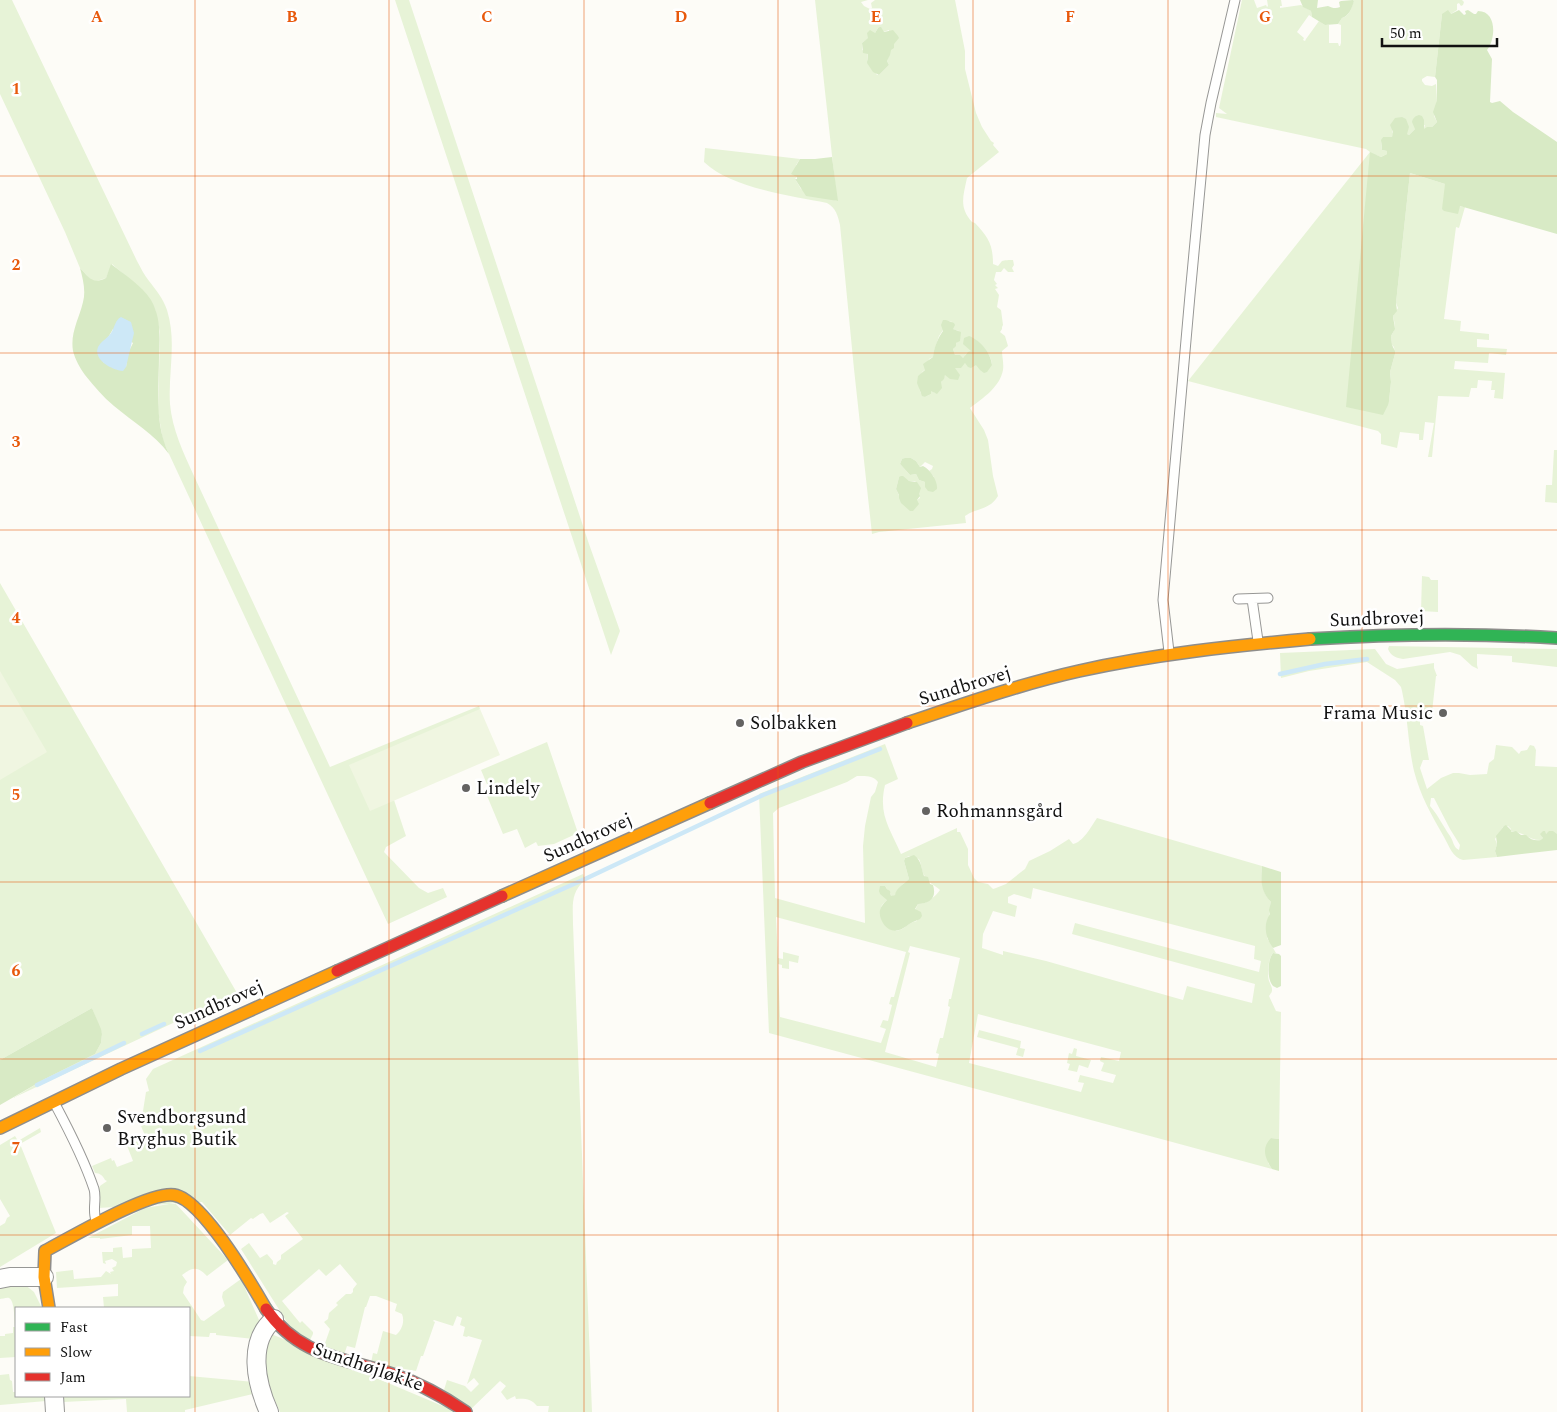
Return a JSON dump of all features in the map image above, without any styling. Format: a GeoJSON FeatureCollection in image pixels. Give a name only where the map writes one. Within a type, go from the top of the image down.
{"type":"FeatureCollection","features":[{"type":"Feature","properties":{"kind":"main road","name":"Sundbrovej"},"geometry":{"type":"LineString","coordinates":[[0,1128],[138,1062],[757,781],[825,752],[928,715],[1058,676],[1170,654],[1258,644],[1381,635],[1469,634],[1557,638]]}},
{"type":"Feature","properties":{"kind":"main road","name":"Sundbrovej"},"geometry":{"type":"LineString","coordinates":[[0,1135],[41,1109]]}},
{"type":"Feature","properties":{"kind":"main road","name":"Sundhøjløkke"},"geometry":{"type":"LineString","coordinates":[[44,1277],[44,1251],[98,1222],[162,1194],[171,1194],[182,1198],[192,1206],[230,1251],[274,1319],[290,1335],[312,1350],[411,1380],[440,1394],[466,1412]]}},
{"type":"Feature","properties":{"kind":"main road"},"geometry":{"type":"LineString","coordinates":[[44,1277],[49,1307]]}},
{"type":"Feature","properties":{"kind":"street"},"geometry":{"type":"LineString","coordinates":[[0,1279],[10,1277],[44,1277]]}},
{"type":"Feature","properties":{"kind":"street"},"geometry":{"type":"LineString","coordinates":[[269,1412],[259,1382],[257,1347],[261,1333],[274,1319]]}},
{"type":"Feature","properties":{"kind":"street"},"geometry":{"type":"LineString","coordinates":[[54,1397],[55,1412]]}},
{"type":"Feature","properties":{"kind":"lane"},"geometry":{"type":"LineString","coordinates":[[1170,654],[1163,600],[1205,135],[1235,0]]}},
{"type":"Feature","properties":{"kind":"lane"},"geometry":{"type":"LineString","coordinates":[[1238,599],[1268,598]]}},
{"type":"Feature","properties":{"kind":"lane"},"geometry":{"type":"LineString","coordinates":[[1252,599],[1258,644]]}},
{"type":"Feature","properties":{"kind":"lane"},"geometry":{"type":"LineString","coordinates":[[54,1102],[75,1142],[94,1191],[94,1213],[98,1222]]}},
{"type":"Feature","properties":{"kind":"green space"},"geometry":{"type":"Polygon","coordinates":[[[0,0],[12,0],[137,261],[159,294],[167,310],[172,345],[170,404],[173,423],[179,441],[330,767],[479,706],[480,709],[370,810],[394,800],[406,836],[386,847],[384,852],[419,888],[428,893],[443,888],[447,897],[388,924],[163,441],[158,411],[160,332],[155,309],[144,292],[112,264],[106,278],[97,281],[92,281],[80,268],[0,94],[0,0]]]}},
{"type":"Feature","properties":{"kind":"green space"},"geometry":{"type":"Polygon","coordinates":[[[395,0],[409,0],[589,544],[620,631],[611,655],[395,0]]]}},
{"type":"Feature","properties":{"kind":"green space"},"geometry":{"type":"Polygon","coordinates":[[[815,0],[868,0],[861,2],[870,9],[872,8],[871,3],[875,0],[955,0],[965,51],[965,69],[976,113],[982,127],[999,152],[967,178],[963,196],[965,211],[989,241],[993,264],[998,266],[1002,261],[1013,260],[1014,265],[1012,268],[1014,272],[1008,272],[1004,268],[1001,272],[996,272],[994,280],[998,288],[995,289],[999,295],[997,307],[1001,310],[1003,325],[1000,332],[1005,336],[1008,346],[1002,351],[1003,367],[1001,376],[995,387],[970,408],[988,440],[998,496],[991,504],[965,516],[966,523],[872,534],[840,225],[835,210],[827,203],[762,190],[730,178],[704,162],[705,148],[800,159],[796,165],[795,175],[797,177],[795,179],[801,189],[837,201],[815,0]],[[878,28],[875,33],[862,43],[862,50],[868,53],[867,60],[877,75],[879,75],[889,65],[887,61],[890,50],[889,30],[883,32],[878,28]],[[949,321],[939,336],[933,357],[929,359],[920,379],[920,392],[925,397],[931,394],[931,390],[935,393],[945,375],[954,367],[965,363],[992,365],[988,354],[976,340],[972,351],[966,354],[965,357],[955,355],[953,349],[960,336],[959,331],[952,329],[952,322],[949,321]],[[911,458],[902,459],[900,464],[910,475],[916,474],[919,480],[925,482],[934,477],[929,471],[933,466],[925,462],[920,467],[911,458]],[[899,477],[896,489],[904,504],[915,508],[917,500],[920,498],[920,489],[915,481],[899,477]]]}},
{"type":"Feature","properties":{"kind":"green space"},"geometry":{"type":"Polygon","coordinates":[[[1242,0],[1254,0],[1257,8],[1266,5],[1267,7],[1267,0],[1281,0],[1282,6],[1280,8],[1301,5],[1311,11],[1312,17],[1309,15],[1297,32],[1304,38],[1303,40],[1305,41],[1319,21],[1329,25],[1329,43],[1338,43],[1339,46],[1341,43],[1341,25],[1338,24],[1342,18],[1349,14],[1353,0],[1462,0],[1464,2],[1461,6],[1459,3],[1457,4],[1457,10],[1451,14],[1442,14],[1435,77],[1427,76],[1422,79],[1425,85],[1432,86],[1436,84],[1437,100],[1434,116],[1437,122],[1432,127],[1423,131],[1425,125],[1415,129],[1409,135],[1392,129],[1392,137],[1383,137],[1381,143],[1382,150],[1387,151],[1387,154],[1381,157],[1376,155],[1389,401],[1390,372],[1395,354],[1391,336],[1395,326],[1393,316],[1398,308],[1396,303],[1410,173],[1445,184],[1459,206],[1465,207],[1459,228],[1456,227],[1444,319],[1461,321],[1460,331],[1489,334],[1489,340],[1477,339],[1477,347],[1507,349],[1506,355],[1489,353],[1488,363],[1455,361],[1454,369],[1505,373],[1503,399],[1494,398],[1495,390],[1491,390],[1492,381],[1478,380],[1477,388],[1471,388],[1469,397],[1438,396],[1432,457],[1428,457],[1434,423],[1425,422],[1423,440],[1419,440],[1419,434],[1400,432],[1397,448],[1381,444],[1381,434],[1378,431],[1188,381],[1370,152],[1366,149],[1216,117],[1216,113],[1227,114],[1219,108],[1242,0]]]}},
{"type":"Feature","properties":{"kind":"green space"},"geometry":{"type":"Polygon","coordinates":[[[1300,0],[1318,0],[1317,8],[1328,6],[1337,8],[1340,7],[1339,2],[1341,1],[1354,1],[1348,14],[1338,24],[1325,25],[1312,17],[1311,11],[1303,7],[1300,0]]]}},
{"type":"Feature","properties":{"kind":"green space"},"geometry":{"type":"Polygon","coordinates":[[[1448,10],[1451,14],[1459,10],[1464,15],[1466,14],[1465,11],[1468,10],[1474,14],[1478,11],[1484,12],[1489,16],[1493,26],[1492,39],[1487,50],[1492,59],[1490,102],[1500,101],[1557,142],[1557,234],[1460,206],[1458,214],[1444,211],[1442,209],[1445,184],[1410,173],[1396,303],[1397,311],[1393,316],[1395,329],[1391,336],[1395,354],[1390,372],[1389,401],[1383,415],[1346,407],[1370,152],[1381,157],[1387,154],[1387,151],[1382,150],[1381,140],[1383,137],[1392,137],[1393,132],[1390,125],[1395,118],[1402,117],[1406,119],[1409,127],[1407,134],[1409,135],[1415,129],[1412,122],[1416,116],[1422,116],[1424,129],[1432,127],[1437,122],[1433,112],[1437,100],[1437,80],[1435,77],[1442,14],[1448,10]]]}},
{"type":"Feature","properties":{"kind":"green space"},"geometry":{"type":"Polygon","coordinates":[[[881,27],[884,32],[893,30],[899,38],[891,50],[887,61],[889,65],[879,75],[873,72],[867,63],[868,54],[863,53],[862,43],[868,38],[867,33],[870,30],[875,33],[881,27]]]}},
{"type":"Feature","properties":{"kind":"green space"},"geometry":{"type":"Polygon","coordinates":[[[832,157],[838,201],[806,196],[795,179],[797,177],[791,174],[800,159],[832,157]]]}},
{"type":"Feature","properties":{"kind":"green space"},"geometry":{"type":"Polygon","coordinates":[[[111,264],[142,290],[151,300],[157,313],[160,334],[159,418],[164,442],[169,454],[150,434],[102,395],[85,375],[74,354],[72,344],[75,326],[84,294],[80,268],[91,279],[97,281],[106,278],[111,264]],[[113,329],[106,341],[101,344],[103,362],[108,365],[126,367],[128,353],[133,343],[113,329]]]}},
{"type":"Feature","properties":{"kind":"green space"},"geometry":{"type":"Polygon","coordinates":[[[943,320],[954,323],[953,329],[961,332],[960,341],[956,343],[953,349],[955,355],[960,355],[963,358],[971,351],[963,344],[964,338],[969,336],[984,348],[990,356],[992,365],[984,373],[976,365],[971,368],[965,363],[961,368],[955,368],[960,375],[958,380],[950,379],[945,375],[941,382],[942,388],[937,394],[931,391],[931,394],[925,397],[922,396],[917,383],[918,376],[925,370],[923,364],[933,357],[936,343],[943,331],[941,325],[943,320]]]}},
{"type":"Feature","properties":{"kind":"green space"},"geometry":{"type":"Polygon","coordinates":[[[1554,450],[1557,450],[1557,503],[1545,502],[1546,485],[1552,485],[1554,450]]]}},
{"type":"Feature","properties":{"kind":"green space"},"geometry":{"type":"Polygon","coordinates":[[[911,458],[920,467],[923,466],[928,470],[935,479],[937,489],[933,492],[928,491],[925,487],[925,482],[919,480],[916,474],[910,475],[900,464],[902,459],[911,458]]]}},
{"type":"Feature","properties":{"kind":"green space"},"geometry":{"type":"Polygon","coordinates":[[[901,476],[909,481],[917,482],[921,488],[920,496],[917,500],[919,504],[913,511],[910,511],[901,503],[899,498],[896,489],[899,477],[901,476]]]}},
{"type":"Feature","properties":{"kind":"green space"},"geometry":{"type":"Polygon","coordinates":[[[1422,576],[1429,577],[1431,580],[1438,580],[1438,612],[1421,611],[1422,576]]]}},
{"type":"Feature","properties":{"kind":"green space"},"geometry":{"type":"Polygon","coordinates":[[[0,583],[237,993],[13,1098],[45,1079],[95,1054],[101,1043],[102,1034],[92,1008],[0,1060],[0,583]]]}},
{"type":"Feature","properties":{"kind":"green space"},"geometry":{"type":"Polygon","coordinates":[[[1389,646],[1557,649],[1557,667],[1512,662],[1512,656],[1477,654],[1478,669],[1460,655],[1450,652],[1403,659],[1392,655],[1388,649],[1389,646]]]}},
{"type":"Feature","properties":{"kind":"green space"},"geometry":{"type":"Polygon","coordinates":[[[1375,649],[1386,664],[1397,669],[1434,663],[1437,676],[1431,721],[1420,714],[1420,725],[1423,726],[1429,760],[1423,760],[1420,768],[1427,789],[1441,778],[1453,773],[1487,774],[1489,763],[1494,759],[1496,745],[1512,747],[1519,754],[1521,751],[1527,750],[1530,745],[1534,746],[1536,750],[1535,766],[1557,767],[1557,834],[1548,833],[1542,836],[1542,840],[1537,840],[1517,832],[1511,832],[1508,826],[1503,827],[1495,839],[1497,857],[1460,859],[1450,848],[1420,788],[1412,761],[1402,691],[1395,680],[1367,662],[1309,671],[1281,678],[1280,653],[1375,649]],[[1431,798],[1430,806],[1459,850],[1460,845],[1434,798],[1431,798]]]}},
{"type":"Feature","properties":{"kind":"green space"},"geometry":{"type":"Polygon","coordinates":[[[0,671],[47,752],[0,780],[0,671]]]}},
{"type":"Feature","properties":{"kind":"green space"},"geometry":{"type":"Polygon","coordinates":[[[480,709],[500,755],[370,811],[349,765],[480,709]]]}},
{"type":"Feature","properties":{"kind":"green space"},"geometry":{"type":"Polygon","coordinates":[[[547,742],[578,833],[554,844],[538,846],[536,842],[525,848],[517,829],[503,834],[485,791],[489,789],[481,770],[547,742]]]}},
{"type":"Feature","properties":{"kind":"green space"},"geometry":{"type":"Polygon","coordinates":[[[885,744],[898,779],[885,785],[883,796],[884,813],[889,829],[901,854],[957,828],[957,832],[960,832],[968,849],[968,865],[974,878],[978,882],[988,884],[993,889],[1006,884],[1025,869],[1029,861],[1069,839],[1073,844],[1077,843],[1097,818],[1262,866],[1262,885],[1265,894],[1271,902],[1267,938],[1276,953],[1273,953],[1269,963],[1268,978],[1272,992],[1269,996],[1276,1011],[1281,1012],[1279,1139],[1271,1138],[1268,1163],[1272,1169],[769,1033],[759,794],[885,744]],[[857,776],[847,782],[779,808],[773,813],[775,898],[865,923],[863,846],[871,797],[875,792],[878,782],[871,777],[857,776]],[[909,856],[904,861],[909,879],[891,897],[885,886],[887,900],[882,905],[880,911],[896,931],[917,921],[915,910],[918,904],[925,903],[940,890],[926,878],[919,859],[909,856]],[[1033,888],[1031,899],[1014,894],[1008,897],[1008,903],[1017,906],[1015,917],[993,911],[983,934],[982,948],[1003,955],[1003,951],[1046,961],[1183,1000],[1187,986],[1252,1003],[1255,984],[1072,934],[1075,923],[1259,972],[1261,961],[1254,959],[1255,946],[1033,888]],[[776,917],[778,958],[783,959],[783,952],[799,956],[798,963],[789,961],[789,969],[782,968],[782,965],[778,964],[780,1017],[881,1043],[886,1029],[880,1027],[883,1020],[888,1021],[892,1005],[889,1004],[891,997],[894,997],[906,952],[776,917]],[[910,946],[908,952],[910,953],[885,1052],[936,1067],[939,1054],[936,1053],[940,1038],[943,1038],[950,1007],[948,1006],[949,999],[951,999],[960,958],[910,946]],[[978,1014],[969,1063],[1081,1092],[1084,1083],[1078,1082],[1080,1075],[1113,1083],[1116,1075],[1101,1071],[1104,1063],[1100,1061],[1101,1057],[1119,1061],[1121,1052],[978,1014]]]}},
{"type":"Feature","properties":{"kind":"green space"},"geometry":{"type":"Polygon","coordinates":[[[1506,825],[1511,832],[1516,831],[1535,840],[1543,838],[1540,834],[1543,831],[1546,834],[1549,831],[1553,831],[1557,834],[1557,850],[1497,857],[1495,851],[1497,844],[1496,836],[1506,825]]]}},
{"type":"Feature","properties":{"kind":"green space"},"geometry":{"type":"Polygon","coordinates":[[[914,855],[920,862],[924,876],[928,877],[930,884],[933,885],[934,893],[932,899],[918,904],[915,909],[921,912],[922,916],[920,919],[901,929],[891,930],[882,922],[880,914],[880,909],[887,900],[880,894],[880,886],[885,886],[890,891],[891,896],[895,895],[899,888],[909,879],[904,861],[905,858],[914,855]]]}},
{"type":"Feature","properties":{"kind":"green space"},"geometry":{"type":"Polygon","coordinates":[[[1262,866],[1281,872],[1281,945],[1273,948],[1268,940],[1266,931],[1266,922],[1270,914],[1271,902],[1262,885],[1262,866]]]}},
{"type":"Feature","properties":{"kind":"green space"},"geometry":{"type":"Polygon","coordinates":[[[583,874],[585,880],[577,890],[573,900],[573,911],[592,1412],[548,1412],[549,1406],[537,1406],[528,1400],[516,1399],[515,1396],[507,1400],[501,1392],[506,1386],[500,1381],[470,1410],[444,1390],[447,1380],[465,1386],[471,1392],[479,1384],[474,1378],[467,1384],[482,1340],[463,1336],[465,1327],[460,1325],[462,1318],[457,1316],[453,1326],[433,1321],[435,1322],[416,1371],[371,1363],[373,1353],[377,1354],[383,1331],[396,1335],[400,1331],[403,1322],[402,1314],[395,1311],[397,1304],[376,1296],[370,1296],[365,1307],[355,1348],[347,1346],[344,1355],[323,1349],[330,1329],[324,1322],[328,1319],[329,1313],[338,1305],[336,1303],[346,1294],[351,1294],[357,1284],[340,1264],[326,1276],[319,1269],[282,1301],[300,1323],[302,1321],[313,1332],[309,1342],[290,1327],[241,1249],[249,1243],[260,1258],[267,1254],[273,1261],[273,1264],[276,1265],[281,1259],[281,1255],[303,1239],[285,1216],[289,1213],[287,1212],[270,1223],[263,1213],[260,1214],[253,1219],[251,1218],[230,1235],[202,1202],[98,1208],[99,1188],[107,1181],[101,1175],[95,1173],[92,1166],[111,1158],[117,1167],[133,1161],[126,1143],[128,1145],[146,1138],[141,1126],[146,1124],[143,1111],[146,1092],[149,1091],[146,1079],[153,1069],[583,874]]]}},
{"type":"Feature","properties":{"kind":"green space"},"geometry":{"type":"Polygon","coordinates":[[[1273,953],[1281,956],[1281,986],[1277,988],[1271,983],[1269,975],[1269,965],[1273,953]]]}},
{"type":"Feature","properties":{"kind":"green space"},"geometry":{"type":"Polygon","coordinates":[[[92,1008],[102,1034],[101,1043],[95,1054],[45,1079],[0,1105],[0,1060],[92,1008]]]}},
{"type":"Feature","properties":{"kind":"green space"},"geometry":{"type":"Polygon","coordinates":[[[979,1030],[1021,1041],[1020,1048],[1025,1049],[1023,1057],[1016,1055],[1018,1048],[977,1037],[979,1030]]]}},
{"type":"Feature","properties":{"kind":"green space"},"geometry":{"type":"Polygon","coordinates":[[[1074,1048],[1077,1049],[1076,1056],[1091,1060],[1088,1068],[1079,1065],[1077,1072],[1068,1070],[1070,1064],[1067,1063],[1069,1053],[1072,1054],[1074,1048]]]}},
{"type":"Feature","properties":{"kind":"green space"},"geometry":{"type":"Polygon","coordinates":[[[40,1128],[41,1132],[20,1144],[56,1233],[0,1267],[0,1226],[10,1216],[0,1199],[0,1145],[15,1136],[18,1141],[40,1128]]]}},
{"type":"Feature","properties":{"kind":"green space"},"geometry":{"type":"Polygon","coordinates":[[[1271,1138],[1279,1139],[1279,1171],[1272,1169],[1265,1153],[1266,1146],[1271,1138]]]}},
{"type":"Feature","properties":{"kind":"green space"},"geometry":{"type":"Polygon","coordinates":[[[175,1203],[228,1260],[207,1276],[198,1269],[189,1270],[182,1275],[187,1282],[183,1293],[201,1320],[204,1321],[225,1306],[222,1297],[223,1292],[241,1279],[259,1320],[262,1322],[254,1339],[216,1335],[216,1333],[210,1333],[209,1337],[190,1336],[190,1307],[104,1307],[103,1297],[118,1296],[118,1284],[57,1288],[56,1272],[73,1270],[74,1279],[101,1277],[106,1271],[111,1274],[110,1272],[114,1271],[112,1268],[116,1266],[117,1262],[112,1259],[105,1261],[106,1264],[103,1263],[102,1252],[113,1252],[113,1248],[122,1247],[123,1258],[132,1257],[132,1249],[151,1248],[150,1226],[132,1226],[132,1235],[100,1239],[88,1238],[145,1208],[175,1203]]]}},
{"type":"Feature","properties":{"kind":"green space"},"geometry":{"type":"Polygon","coordinates":[[[24,1284],[34,1292],[42,1307],[15,1307],[15,1327],[11,1300],[9,1298],[0,1299],[0,1285],[24,1284]]]}},
{"type":"Feature","properties":{"kind":"green space"},"geometry":{"type":"Polygon","coordinates":[[[13,1327],[15,1327],[15,1357],[0,1358],[0,1336],[13,1333],[13,1327]]]}},
{"type":"Feature","properties":{"kind":"green space"},"geometry":{"type":"Polygon","coordinates":[[[269,1333],[457,1412],[280,1412],[271,1392],[266,1391],[263,1379],[267,1334],[269,1333]]]}},
{"type":"Feature","properties":{"kind":"green space"},"geometry":{"type":"Polygon","coordinates":[[[9,1374],[15,1397],[46,1397],[46,1401],[0,1405],[0,1375],[9,1374]]]}},
{"type":"Feature","properties":{"kind":"green space"},"geometry":{"type":"Polygon","coordinates":[[[190,1376],[254,1382],[257,1393],[185,1410],[185,1412],[127,1412],[126,1399],[63,1402],[63,1397],[190,1397],[190,1376]]]}},
{"type":"Feature","properties":{"kind":"water"},"geometry":{"type":"Polygon","coordinates":[[[121,317],[131,322],[134,333],[126,367],[123,371],[104,364],[97,352],[99,345],[110,335],[116,322],[121,317]]]}},
{"type":"Feature","properties":{"kind":"waterway"},"geometry":{"type":"LineString","coordinates":[[1280,674],[1325,664],[1367,659]]}},
{"type":"Feature","properties":{"kind":"waterway"},"geometry":{"type":"LineString","coordinates":[[200,1051],[585,879],[763,795],[880,749]]}},
{"type":"Feature","properties":{"kind":"waterway"},"geometry":{"type":"LineString","coordinates":[[142,1034],[164,1024]]}},
{"type":"Feature","properties":{"kind":"waterway"},"geometry":{"type":"LineString","coordinates":[[37,1085],[124,1043]]}},
{"type":"Feature","properties":{"kind":"traffic: fast"},"geometry":{"type":"LineString","coordinates":[[1310,639],[1433,635],[1557,638]]}},
{"type":"Feature","properties":{"kind":"traffic: slow"},"geometry":{"type":"LineString","coordinates":[[907,723],[1014,688],[1108,665],[1194,651],[1310,639]]}},
{"type":"Feature","properties":{"kind":"traffic: slow"},"geometry":{"type":"LineString","coordinates":[[502,896],[710,803]]}},
{"type":"Feature","properties":{"kind":"traffic: slow"},"geometry":{"type":"LineString","coordinates":[[0,1128],[121,1069],[337,971]]}},
{"type":"Feature","properties":{"kind":"traffic: slow"},"geometry":{"type":"LineString","coordinates":[[49,1307],[44,1277],[45,1251],[147,1200],[174,1195],[185,1200],[211,1226],[238,1263],[266,1309]]}},
{"type":"Feature","properties":{"kind":"traffic: jam"},"geometry":{"type":"LineString","coordinates":[[710,803],[802,762],[907,723]]}},
{"type":"Feature","properties":{"kind":"traffic: jam"},"geometry":{"type":"LineString","coordinates":[[337,971],[502,896]]}},
{"type":"Feature","properties":{"kind":"traffic: jam"},"geometry":{"type":"LineString","coordinates":[[266,1309],[279,1325],[293,1337],[308,1346],[324,1354],[414,1382],[466,1412]]}},
{"type":"Feature","properties":{"kind":"place","name":"Frama Music"},"geometry":{"type":"Point","coordinates":[1443,713]}},
{"type":"Feature","properties":{"kind":"place","name":"Solbakken"},"geometry":{"type":"Point","coordinates":[740,723]}},
{"type":"Feature","properties":{"kind":"place","name":"Lindely"},"geometry":{"type":"Point","coordinates":[466,788]}},
{"type":"Feature","properties":{"kind":"place","name":"Rohmannsgård"},"geometry":{"type":"Point","coordinates":[926,811]}},
{"type":"Feature","properties":{"kind":"place","name":"Svendborgsund Bryghus Butik"},"geometry":{"type":"Point","coordinates":[107,1128]}}]}
